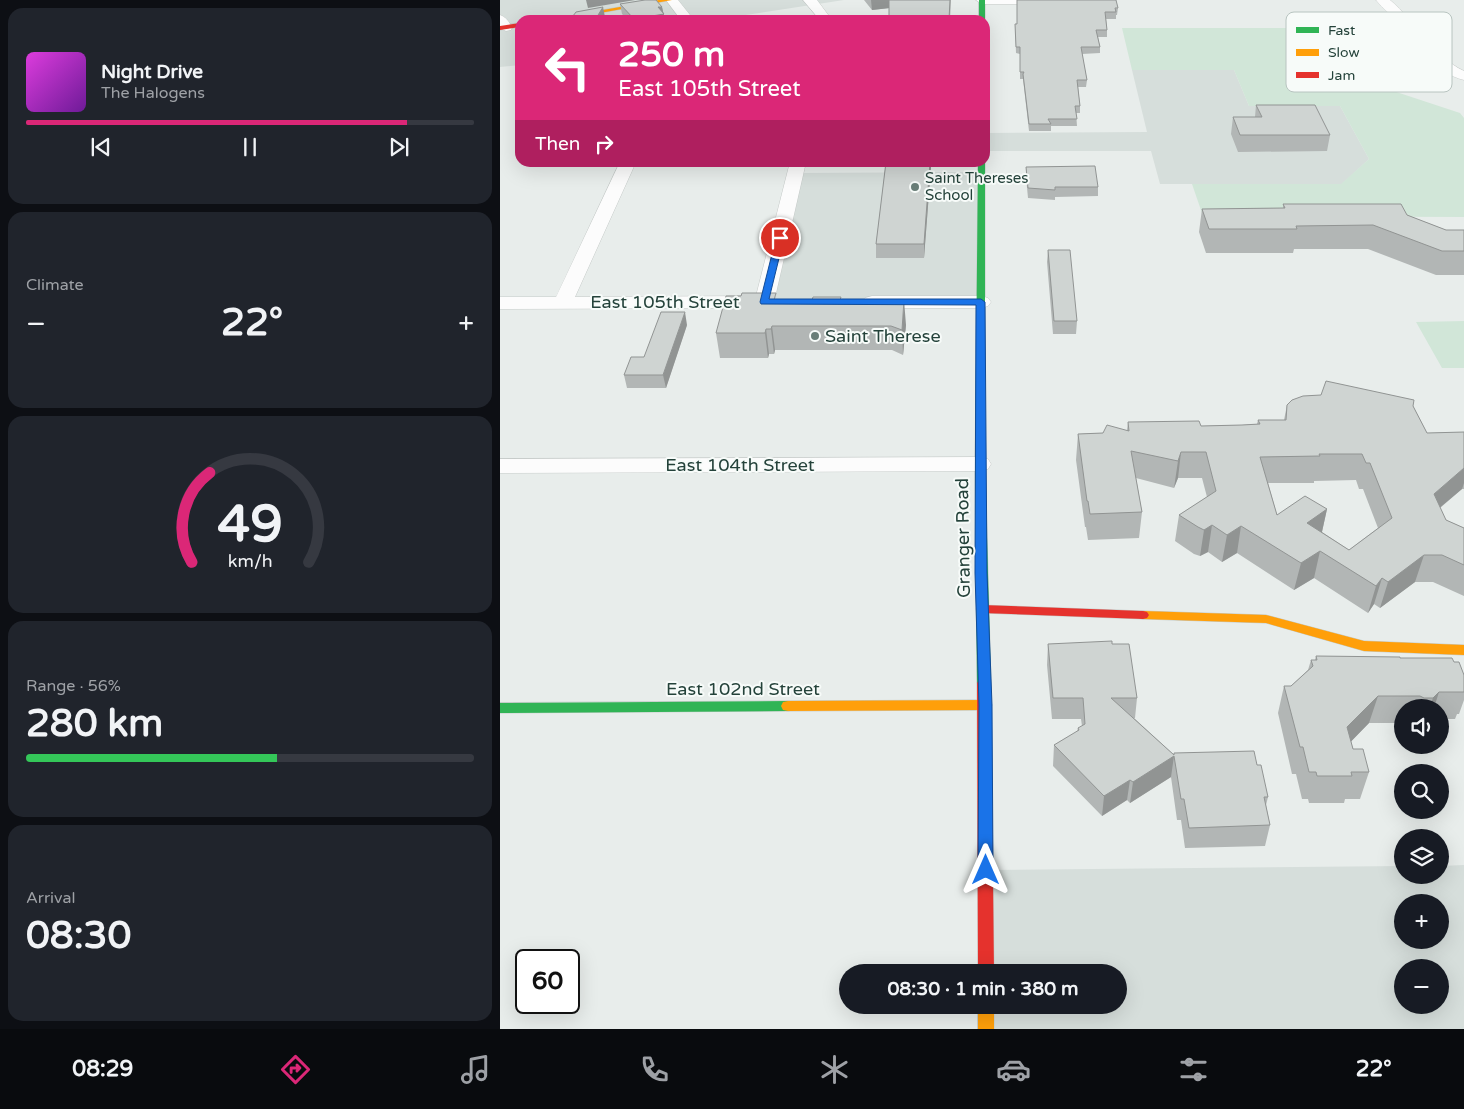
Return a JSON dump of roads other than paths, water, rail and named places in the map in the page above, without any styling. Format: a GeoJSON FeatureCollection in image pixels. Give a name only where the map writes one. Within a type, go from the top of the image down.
{"type":"FeatureCollection","features":[{"type":"Feature","properties":{"kind":"main road"},"geometry":{"type":"LineString","coordinates":[[580,15],[670,0]]}},
{"type":"Feature","properties":{"kind":"main road"},"geometry":{"type":"LineString","coordinates":[[982,0],[982,15]]}},
{"type":"Feature","properties":{"kind":"main road"},"geometry":{"type":"LineString","coordinates":[[502,25],[515,25]]}},
{"type":"Feature","properties":{"kind":"main road","name":"Granger Road"},"geometry":{"type":"LineString","coordinates":[[982,167],[980,464],[985,705],[986,964]]}},
{"type":"Feature","properties":{"kind":"main road"},"geometry":{"type":"LineString","coordinates":[[982,609],[1266,619],[1364,646],[1464,650]]}},
{"type":"Feature","properties":{"kind":"main road","name":"East 102nd Street"},"geometry":{"type":"LineString","coordinates":[[500,708],[985,705]]}},
{"type":"Feature","properties":{"kind":"main road"},"geometry":{"type":"LineString","coordinates":[[986,1014],[986,1029]]}},
{"type":"Feature","properties":{"kind":"street"},"geometry":{"type":"LineString","coordinates":[[670,0],[684,15]]}},
{"type":"Feature","properties":{"kind":"street"},"geometry":{"type":"LineString","coordinates":[[810,0],[822,15]]}},
{"type":"Feature","properties":{"kind":"street"},"geometry":{"type":"LineString","coordinates":[[982,0],[1043,0]]}},
{"type":"Feature","properties":{"kind":"street"},"geometry":{"type":"LineString","coordinates":[[1382,0],[1395,12]]}},
{"type":"Feature","properties":{"kind":"street"},"geometry":{"type":"LineString","coordinates":[[1452,72],[1464,76]]}},
{"type":"Feature","properties":{"kind":"street"},"geometry":{"type":"LineString","coordinates":[[562,302],[626,167]]}},
{"type":"Feature","properties":{"kind":"street"},"geometry":{"type":"LineString","coordinates":[[764,302],[797,167]]}},
{"type":"Feature","properties":{"kind":"street","name":"East 105th Street"},"geometry":{"type":"LineString","coordinates":[[500,302],[786,302]]}},
{"type":"Feature","properties":{"kind":"street"},"geometry":{"type":"LineString","coordinates":[[858,302],[981,302]]}},
{"type":"Feature","properties":{"kind":"street","name":"East 104th Street"},"geometry":{"type":"LineString","coordinates":[[500,466],[980,464]]}},
{"type":"Feature","properties":{"kind":"place","name":"Saint Thereses School"},"geometry":{"type":"Point","coordinates":[915,187]}},
{"type":"Feature","properties":{"kind":"place","name":"Saint Therese"},"geometry":{"type":"Point","coordinates":[815,336]}}]}
